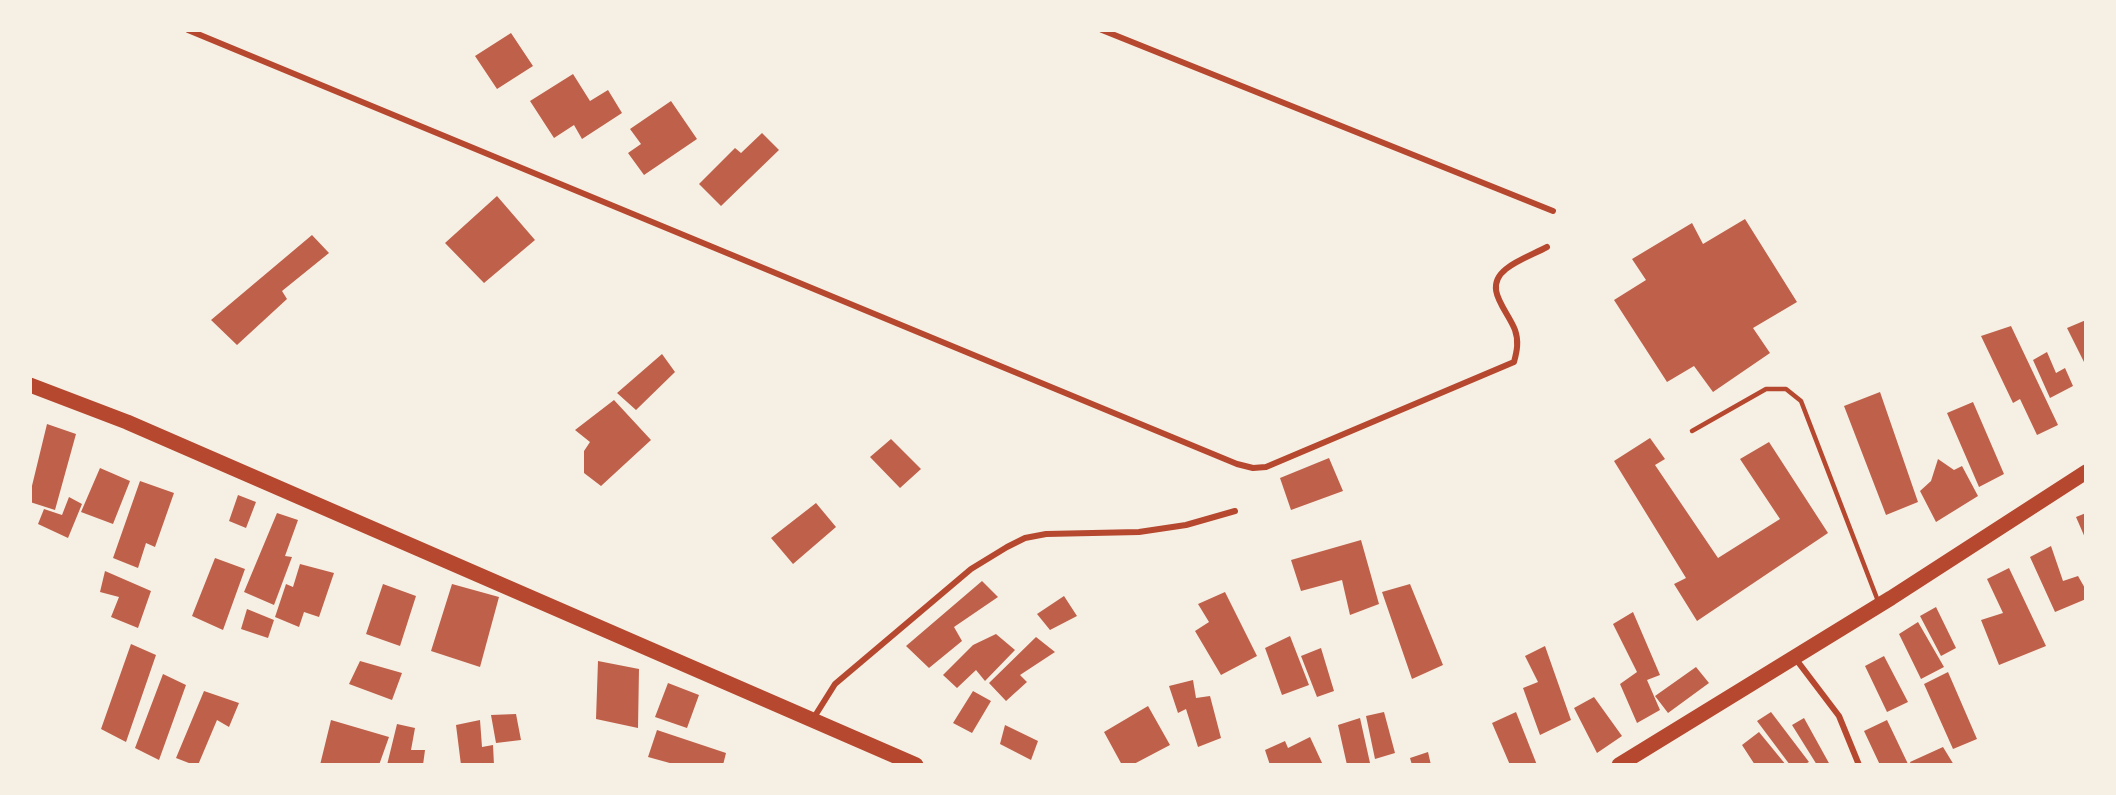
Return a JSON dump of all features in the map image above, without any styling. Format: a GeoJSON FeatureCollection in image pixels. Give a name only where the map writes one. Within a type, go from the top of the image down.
{"type":"FeatureCollection","features":[{"type":"Feature","properties":{"kind":"main road"},"geometry":{"type":"LineString","coordinates":[[30,385],[127,422],[916,765]]}},
{"type":"Feature","properties":{"kind":"main road"},"geometry":{"type":"LineString","coordinates":[[1619,765],[1880,605],[2086,472]]}},
{"type":"Feature","properties":{"kind":"street"},"geometry":{"type":"LineString","coordinates":[[188,30],[1237,464],[1253,468],[1266,467],[1514,362],[1518,347],[1516,332],[1494,290],[1497,277],[1507,268],[1547,247]]}},
{"type":"Feature","properties":{"kind":"street"},"geometry":{"type":"LineString","coordinates":[[1102,30],[1553,211]]}},
{"type":"Feature","properties":{"kind":"street"},"geometry":{"type":"LineString","coordinates":[[812,720],[835,684],[971,569],[1025,538],[1046,534],[1139,532],[1186,525],[1235,511]]}},
{"type":"Feature","properties":{"kind":"street"},"geometry":{"type":"LineString","coordinates":[[1795,657],[1839,716],[1859,765]]}},
{"type":"Feature","properties":{"kind":"lane"},"geometry":{"type":"LineString","coordinates":[[1692,431],[1766,389],[1786,389],[1801,401],[1880,605]]}},
{"type":"Feature","properties":{"kind":"building"},"geometry":{"type":"Polygon","coordinates":[[[511,33],[533,66],[497,89],[475,56],[511,33]]]}},
{"type":"Feature","properties":{"kind":"building"},"geometry":{"type":"Polygon","coordinates":[[[573,74],[590,101],[608,90],[622,113],[582,139],[574,125],[554,138],[530,101],[573,74]]]}},
{"type":"Feature","properties":{"kind":"building"},"geometry":{"type":"Polygon","coordinates":[[[671,101],[697,139],[644,175],[628,153],[641,144],[630,129],[671,101]]]}},
{"type":"Feature","properties":{"kind":"building"},"geometry":{"type":"Polygon","coordinates":[[[762,133],[779,150],[721,206],[699,184],[735,148],[741,153],[762,133]]]}},
{"type":"Feature","properties":{"kind":"building"},"geometry":{"type":"Polygon","coordinates":[[[497,196],[535,240],[484,283],[445,243],[497,196]]]}},
{"type":"Feature","properties":{"kind":"building"},"geometry":{"type":"Polygon","coordinates":[[[1745,219],[1797,302],[1753,328],[1770,353],[1713,392],[1694,366],[1667,382],[1614,300],[1646,280],[1632,259],[1692,223],[1703,244],[1745,219]]]}},
{"type":"Feature","properties":{"kind":"building"},"geometry":{"type":"Polygon","coordinates":[[[312,235],[329,253],[282,291],[287,299],[237,345],[211,320],[312,235]]]}},
{"type":"Feature","properties":{"kind":"building"},"geometry":{"type":"Polygon","coordinates":[[[2086,320],[2086,366],[2067,328],[2086,320]]]}},
{"type":"Feature","properties":{"kind":"building"},"geometry":{"type":"Polygon","coordinates":[[[2011,326],[2058,425],[2037,435],[2020,399],[2013,403],[1981,336],[2011,326]]]}},
{"type":"Feature","properties":{"kind":"building"},"geometry":{"type":"Polygon","coordinates":[[[2047,352],[2056,373],[2065,368],[2073,386],[2050,398],[2033,360],[2047,352]]]}},
{"type":"Feature","properties":{"kind":"building"},"geometry":{"type":"Polygon","coordinates":[[[662,354],[675,372],[636,410],[617,393],[662,354]]]}},
{"type":"Feature","properties":{"kind":"building"},"geometry":{"type":"Polygon","coordinates":[[[1880,392],[1918,502],[1886,515],[1844,406],[1880,392]]]}},
{"type":"Feature","properties":{"kind":"building"},"geometry":{"type":"Polygon","coordinates":[[[614,400],[651,440],[601,486],[584,473],[584,451],[590,442],[575,430],[614,400]]]}},
{"type":"Feature","properties":{"kind":"building"},"geometry":{"type":"Polygon","coordinates":[[[1973,402],[2004,474],[1979,487],[1947,413],[1973,402]]]}},
{"type":"Feature","properties":{"kind":"building"},"geometry":{"type":"Polygon","coordinates":[[[47,424],[76,434],[55,510],[30,502],[47,424]]]}},
{"type":"Feature","properties":{"kind":"building"},"geometry":{"type":"Polygon","coordinates":[[[1650,438],[1665,459],[1655,465],[1718,558],[1780,519],[1740,459],[1769,442],[1828,533],[1697,621],[1674,584],[1686,578],[1614,461],[1650,438]]]}},
{"type":"Feature","properties":{"kind":"building"},"geometry":{"type":"Polygon","coordinates":[[[891,439],[921,469],[900,488],[870,457],[891,439]]]}},
{"type":"Feature","properties":{"kind":"building"},"geometry":{"type":"Polygon","coordinates":[[[1329,458],[1343,491],[1291,510],[1280,478],[1329,458]]]}},
{"type":"Feature","properties":{"kind":"building"},"geometry":{"type":"Polygon","coordinates":[[[1938,459],[1954,470],[1962,466],[1978,496],[1936,522],[1920,491],[1931,481],[1938,459]]]}},
{"type":"Feature","properties":{"kind":"building"},"geometry":{"type":"Polygon","coordinates":[[[100,468],[130,481],[113,524],[81,512],[100,468]]]}},
{"type":"Feature","properties":{"kind":"building"},"geometry":{"type":"Polygon","coordinates":[[[140,481],[174,493],[155,547],[146,543],[138,568],[113,558],[140,481]]]}},
{"type":"Feature","properties":{"kind":"building"},"geometry":{"type":"Polygon","coordinates":[[[238,495],[256,502],[246,528],[229,521],[238,495]]]}},
{"type":"Feature","properties":{"kind":"building"},"geometry":{"type":"Polygon","coordinates":[[[69,497],[82,504],[68,538],[38,524],[44,509],[62,515],[69,497]]]}},
{"type":"Feature","properties":{"kind":"building"},"geometry":{"type":"Polygon","coordinates":[[[816,503],[836,527],[793,564],[771,538],[816,503]]]}},
{"type":"Feature","properties":{"kind":"building"},"geometry":{"type":"Polygon","coordinates":[[[277,513],[298,520],[285,556],[292,557],[274,605],[244,592],[277,513]]]}},
{"type":"Feature","properties":{"kind":"building"},"geometry":{"type":"Polygon","coordinates":[[[2086,513],[2086,540],[2076,517],[2086,513]]]}},
{"type":"Feature","properties":{"kind":"building"},"geometry":{"type":"Polygon","coordinates":[[[1361,540],[1379,604],[1350,615],[1342,580],[1301,591],[1291,560],[1361,540]]]}},
{"type":"Feature","properties":{"kind":"building"},"geometry":{"type":"Polygon","coordinates":[[[2051,546],[2063,581],[2078,576],[2086,590],[2086,599],[2055,612],[2030,557],[2051,546]]]}},
{"type":"Feature","properties":{"kind":"building"},"geometry":{"type":"Polygon","coordinates":[[[215,558],[245,569],[223,630],[192,616],[215,558]]]}},
{"type":"Feature","properties":{"kind":"building"},"geometry":{"type":"Polygon","coordinates":[[[300,564],[334,573],[319,617],[304,612],[299,627],[275,617],[286,584],[293,587],[300,564]]]}},
{"type":"Feature","properties":{"kind":"building"},"geometry":{"type":"Polygon","coordinates":[[[2009,568],[2046,646],[1999,665],[1981,620],[2003,613],[1987,579],[2009,568]]]}},
{"type":"Feature","properties":{"kind":"building"},"geometry":{"type":"Polygon","coordinates":[[[105,571],[151,591],[138,628],[111,617],[119,597],[100,592],[105,571]]]}},
{"type":"Feature","properties":{"kind":"building"},"geometry":{"type":"Polygon","coordinates":[[[982,581],[998,597],[954,627],[962,641],[929,668],[906,646],[982,581]]]}},
{"type":"Feature","properties":{"kind":"building"},"geometry":{"type":"Polygon","coordinates":[[[383,584],[416,596],[400,646],[366,634],[383,584]]]}},
{"type":"Feature","properties":{"kind":"building"},"geometry":{"type":"Polygon","coordinates":[[[452,584],[499,597],[480,667],[431,651],[452,584]]]}},
{"type":"Feature","properties":{"kind":"building"},"geometry":{"type":"Polygon","coordinates":[[[1410,584],[1443,665],[1412,679],[1382,592],[1410,584]]]}},
{"type":"Feature","properties":{"kind":"building"},"geometry":{"type":"Polygon","coordinates":[[[1225,592],[1257,656],[1221,675],[1195,631],[1209,622],[1198,604],[1225,592]]]}},
{"type":"Feature","properties":{"kind":"building"},"geometry":{"type":"Polygon","coordinates":[[[1064,596],[1077,616],[1050,630],[1037,614],[1064,596]]]}},
{"type":"Feature","properties":{"kind":"building"},"geometry":{"type":"Polygon","coordinates":[[[1936,607],[1956,648],[1941,656],[1920,616],[1936,607]]]}},
{"type":"Feature","properties":{"kind":"building"},"geometry":{"type":"Polygon","coordinates":[[[247,609],[274,620],[268,638],[241,629],[247,609]]]}},
{"type":"Feature","properties":{"kind":"building"},"geometry":{"type":"Polygon","coordinates":[[[1633,612],[1660,675],[1647,680],[1660,710],[1637,723],[1620,684],[1637,672],[1613,624],[1633,612]]]}},
{"type":"Feature","properties":{"kind":"building"},"geometry":{"type":"Polygon","coordinates":[[[1918,622],[1944,667],[1921,679],[1899,634],[1918,622]]]}},
{"type":"Feature","properties":{"kind":"building"},"geometry":{"type":"Polygon","coordinates":[[[996,634],[1015,650],[985,681],[976,670],[957,688],[943,675],[973,645],[996,634]]]}},
{"type":"Feature","properties":{"kind":"building"},"geometry":{"type":"Polygon","coordinates":[[[1290,636],[1309,685],[1282,695],[1265,648],[1290,636]]]}},
{"type":"Feature","properties":{"kind":"building"},"geometry":{"type":"Polygon","coordinates":[[[1036,637],[1055,652],[1020,675],[1027,682],[1006,701],[989,683],[1036,637]]]}},
{"type":"Feature","properties":{"kind":"building"},"geometry":{"type":"Polygon","coordinates":[[[131,644],[156,655],[126,742],[101,729],[131,644]]]}},
{"type":"Feature","properties":{"kind":"building"},"geometry":{"type":"Polygon","coordinates":[[[1545,646],[1571,720],[1540,735],[1523,688],[1538,682],[1525,656],[1545,646]]]}},
{"type":"Feature","properties":{"kind":"building"},"geometry":{"type":"Polygon","coordinates":[[[1321,648],[1334,691],[1317,697],[1301,656],[1321,648]]]}},
{"type":"Feature","properties":{"kind":"building"},"geometry":{"type":"Polygon","coordinates":[[[1884,656],[1908,702],[1887,712],[1865,666],[1884,656]]]}},
{"type":"Feature","properties":{"kind":"building"},"geometry":{"type":"Polygon","coordinates":[[[360,661],[402,673],[392,700],[349,684],[360,661]]]}},
{"type":"Feature","properties":{"kind":"building"},"geometry":{"type":"Polygon","coordinates":[[[598,661],[639,669],[638,728],[596,719],[598,661]]]}},
{"type":"Feature","properties":{"kind":"building"},"geometry":{"type":"Polygon","coordinates":[[[1696,667],[1709,683],[1668,713],[1655,696],[1696,667]]]}},
{"type":"Feature","properties":{"kind":"building"},"geometry":{"type":"Polygon","coordinates":[[[1948,672],[1977,739],[1953,749],[1924,684],[1948,672]]]}},
{"type":"Feature","properties":{"kind":"building"},"geometry":{"type":"Polygon","coordinates":[[[163,674],[186,685],[159,760],[135,748],[163,674]]]}},
{"type":"Feature","properties":{"kind":"building"},"geometry":{"type":"Polygon","coordinates":[[[1193,680],[1196,698],[1210,696],[1221,738],[1198,747],[1186,709],[1178,713],[1169,686],[1193,680]]]}},
{"type":"Feature","properties":{"kind":"building"},"geometry":{"type":"Polygon","coordinates":[[[668,683],[699,695],[687,728],[655,717],[668,683]]]}},
{"type":"Feature","properties":{"kind":"building"},"geometry":{"type":"Polygon","coordinates":[[[204,691],[239,703],[229,727],[217,720],[198,765],[194,765],[176,758],[204,691]]]}},
{"type":"Feature","properties":{"kind":"building"},"geometry":{"type":"Polygon","coordinates":[[[973,691],[991,701],[972,733],[953,723],[973,691]]]}},
{"type":"Feature","properties":{"kind":"building"},"geometry":{"type":"Polygon","coordinates":[[[1594,697],[1622,736],[1597,753],[1574,708],[1594,697]]]}},
{"type":"Feature","properties":{"kind":"building"},"geometry":{"type":"Polygon","coordinates":[[[1148,706],[1170,745],[1132,765],[1122,765],[1104,732],[1148,706]]]}},
{"type":"Feature","properties":{"kind":"building"},"geometry":{"type":"Polygon","coordinates":[[[1384,712],[1395,753],[1375,759],[1366,716],[1384,712]]]}},
{"type":"Feature","properties":{"kind":"building"},"geometry":{"type":"Polygon","coordinates":[[[1516,712],[1537,765],[1510,765],[1492,723],[1516,712]]]}},
{"type":"Feature","properties":{"kind":"building"},"geometry":{"type":"Polygon","coordinates":[[[1771,712],[1809,762],[1803,765],[1790,765],[1757,721],[1771,712]]]}},
{"type":"Feature","properties":{"kind":"building"},"geometry":{"type":"Polygon","coordinates":[[[516,714],[521,740],[496,743],[491,715],[516,714]]]}},
{"type":"Feature","properties":{"kind":"building"},"geometry":{"type":"Polygon","coordinates":[[[1360,718],[1370,763],[1347,765],[1338,725],[1360,718]]]}},
{"type":"Feature","properties":{"kind":"building"},"geometry":{"type":"Polygon","coordinates":[[[1804,718],[1830,765],[1817,765],[1792,725],[1804,718]]]}},
{"type":"Feature","properties":{"kind":"building"},"geometry":{"type":"Polygon","coordinates":[[[331,720],[389,737],[379,765],[320,765],[331,720]]]}},
{"type":"Feature","properties":{"kind":"building"},"geometry":{"type":"Polygon","coordinates":[[[480,720],[482,747],[493,745],[494,765],[461,765],[456,725],[480,720]]]}},
{"type":"Feature","properties":{"kind":"building"},"geometry":{"type":"Polygon","coordinates":[[[1887,720],[1907,765],[1880,765],[1864,731],[1887,720]]]}},
{"type":"Feature","properties":{"kind":"building"},"geometry":{"type":"Polygon","coordinates":[[[397,724],[415,728],[411,750],[425,750],[423,765],[387,765],[397,724]]]}},
{"type":"Feature","properties":{"kind":"building"},"geometry":{"type":"Polygon","coordinates":[[[1005,725],[1038,741],[1031,760],[1000,744],[1005,725]]]}},
{"type":"Feature","properties":{"kind":"building"},"geometry":{"type":"Polygon","coordinates":[[[657,730],[726,753],[723,765],[677,765],[648,757],[657,730]]]}},
{"type":"Feature","properties":{"kind":"building"},"geometry":{"type":"Polygon","coordinates":[[[1759,732],[1786,765],[1755,765],[1742,745],[1759,732]]]}},
{"type":"Feature","properties":{"kind":"building"},"geometry":{"type":"Polygon","coordinates":[[[1310,737],[1323,765],[1270,765],[1265,750],[1285,741],[1288,748],[1310,737]]]}},
{"type":"Feature","properties":{"kind":"building"},"geometry":{"type":"Polygon","coordinates":[[[1943,747],[1954,765],[1911,765],[1910,762],[1943,747]]]}},
{"type":"Feature","properties":{"kind":"building"},"geometry":{"type":"Polygon","coordinates":[[[1428,752],[1431,765],[1412,765],[1410,758],[1428,752]]]}}]}
